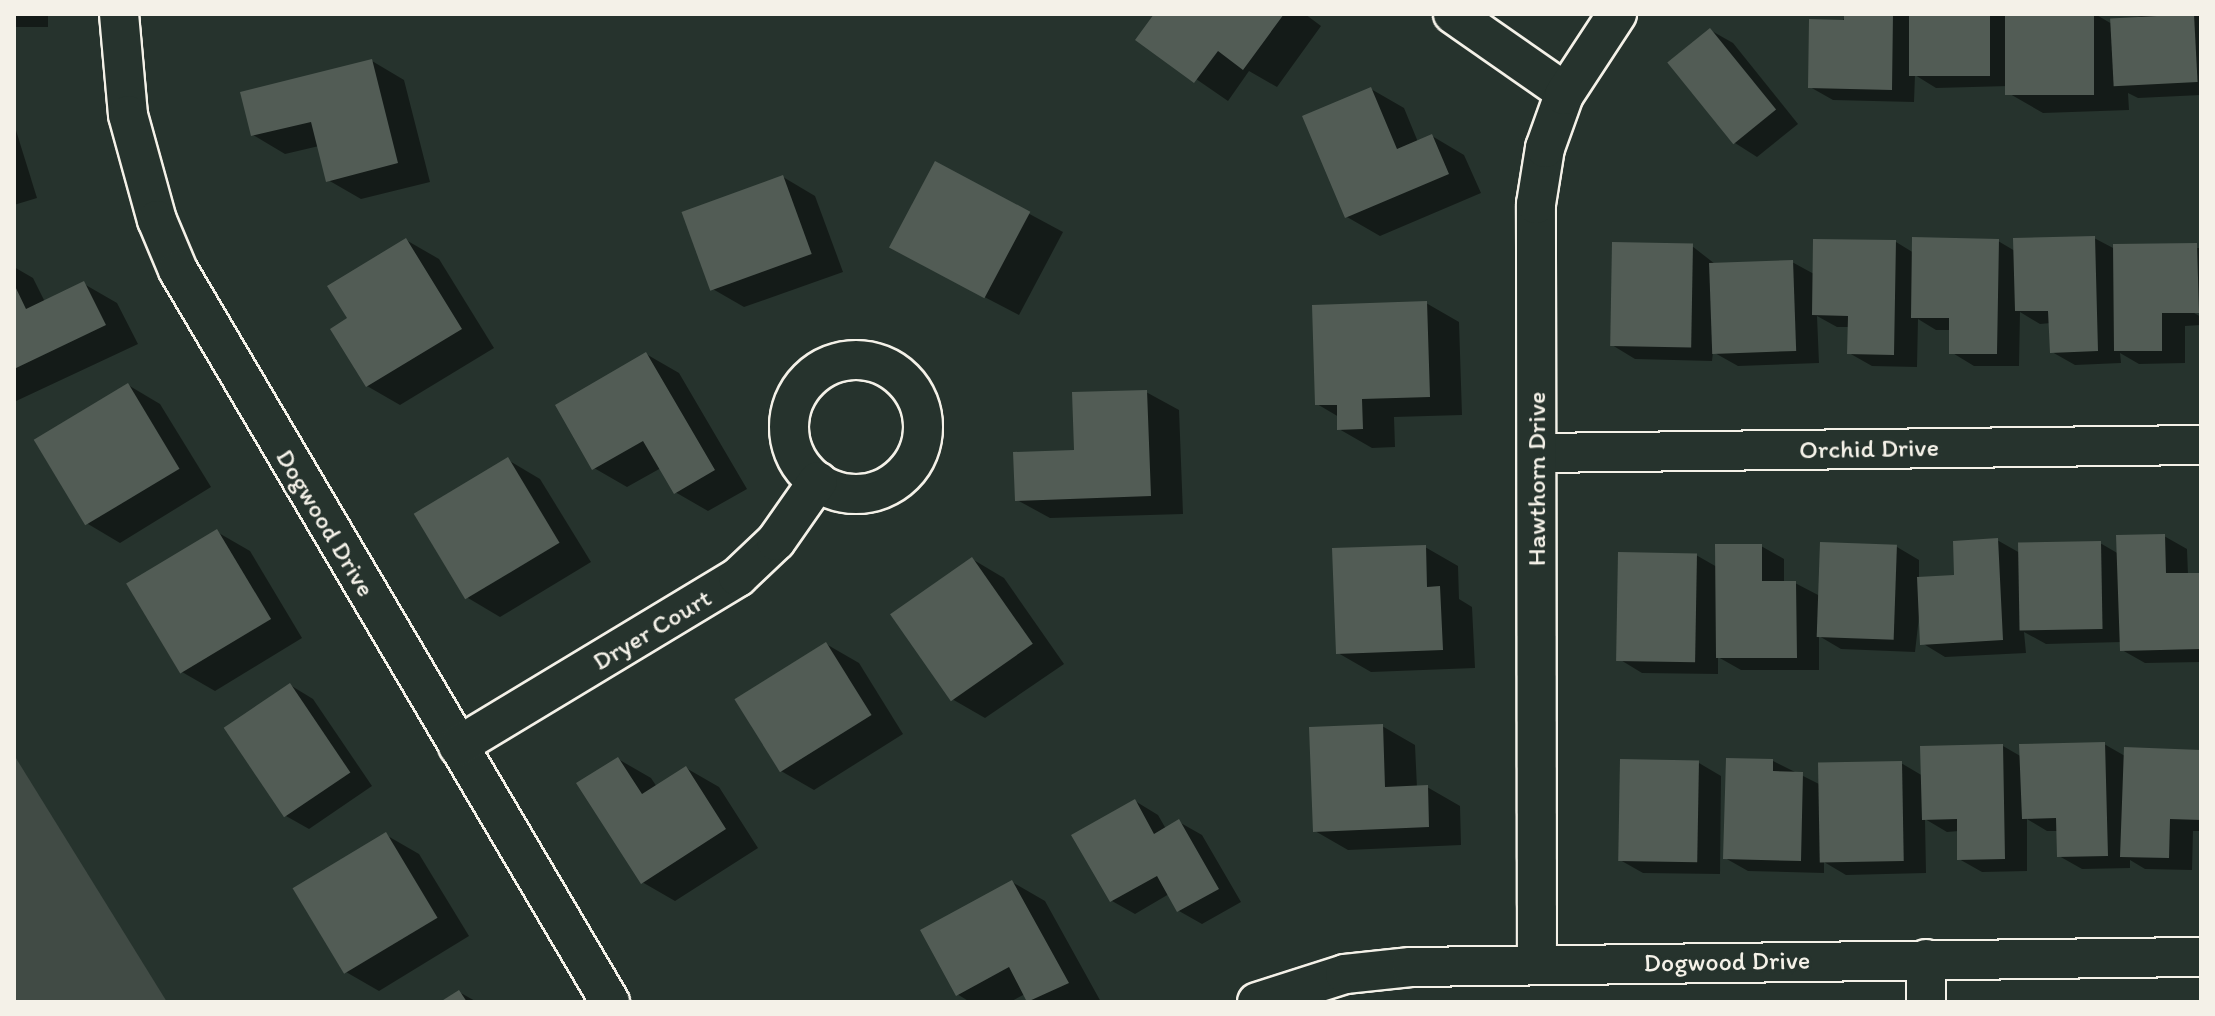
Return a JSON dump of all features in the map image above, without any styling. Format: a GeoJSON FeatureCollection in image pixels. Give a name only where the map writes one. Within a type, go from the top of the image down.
{"type":"FeatureCollection","features":[{"type":"Feature","properties":{"kind":"street","name":"Dogwood Drive"},"geometry":{"type":"LineString","coordinates":[[119,14],[131,128],[157,220],[178,270],[610,1002]]}},
{"type":"Feature","properties":{"kind":"street"},"geometry":{"type":"LineString","coordinates":[[1453,14],[1565,92]]}},
{"type":"Feature","properties":{"kind":"street","name":"Hawthorn Drive"},"geometry":{"type":"LineString","coordinates":[[1537,965],[1536,204],[1545,148],[1565,92],[1617,14]]}},
{"type":"Feature","properties":{"kind":"street","name":"Orchid Drive"},"geometry":{"type":"LineString","coordinates":[[1537,453],[2201,445]]}},
{"type":"Feature","properties":{"kind":"street","name":"Dryer Court"},"geometry":{"type":"LineString","coordinates":[[458,746],[738,577],[776,541],[818,481]]}},
{"type":"Feature","properties":{"kind":"street","name":"Dogwood Drive"},"geometry":{"type":"LineString","coordinates":[[1257,1002],[1313,982],[1378,969],[2201,957]]}},
{"type":"Feature","properties":{"kind":"street"},"geometry":{"type":"LineString","coordinates":[[1926,959],[1926,1002]]}},
{"type":"Feature","properties":{"kind":"shaded area"},"geometry":{"type":"Polygon","coordinates":[[[14,755],[167,1002],[14,1002],[14,755]]]}},
{"type":"Feature","properties":{"kind":"building"},"geometry":{"type":"Polygon","coordinates":[[[1154,14],[1284,14],[1243,70],[1218,51],[1194,83],[1135,40],[1154,14]]]}},
{"type":"Feature","properties":{"kind":"building"},"geometry":{"type":"Polygon","coordinates":[[[1844,14],[1893,14],[1892,90],[1808,88],[1809,19],[1844,20],[1844,14]]]}},
{"type":"Feature","properties":{"kind":"building"},"geometry":{"type":"Polygon","coordinates":[[[1909,14],[1990,14],[1990,76],[1909,76],[1909,14]]]}},
{"type":"Feature","properties":{"kind":"building"},"geometry":{"type":"Polygon","coordinates":[[[2005,14],[2094,14],[2094,95],[2005,95],[2005,14]]]}},
{"type":"Feature","properties":{"kind":"building"},"geometry":{"type":"Polygon","coordinates":[[[2194,14],[2198,82],[2114,86],[2110,18],[2194,14]]]}},
{"type":"Feature","properties":{"kind":"building"},"geometry":{"type":"Polygon","coordinates":[[[1710,28],[1776,110],[1733,144],[1667,63],[1710,28]]]}},
{"type":"Feature","properties":{"kind":"building"},"geometry":{"type":"Polygon","coordinates":[[[372,59],[398,163],[326,182],[311,122],[251,136],[240,92],[372,59]]]}},
{"type":"Feature","properties":{"kind":"building"},"geometry":{"type":"Polygon","coordinates":[[[1371,87],[1397,149],[1432,134],[1449,174],[1345,218],[1302,116],[1371,87]]]}},
{"type":"Feature","properties":{"kind":"building"},"geometry":{"type":"Polygon","coordinates":[[[935,161],[1030,212],[984,298],[889,248],[935,161]]]}},
{"type":"Feature","properties":{"kind":"building"},"geometry":{"type":"Polygon","coordinates":[[[783,175],[812,254],[710,291],[682,212],[783,175]]]}},
{"type":"Feature","properties":{"kind":"building"},"geometry":{"type":"Polygon","coordinates":[[[2095,236],[2098,351],[2050,353],[2048,311],[2015,311],[2013,238],[2095,236]]]}},
{"type":"Feature","properties":{"kind":"building"},"geometry":{"type":"Polygon","coordinates":[[[1912,237],[1999,239],[1997,354],[1949,354],[1949,318],[1911,318],[1912,237]]]}},
{"type":"Feature","properties":{"kind":"building"},"geometry":{"type":"Polygon","coordinates":[[[406,238],[462,329],[366,387],[330,329],[347,318],[327,286],[406,238]]]}},
{"type":"Feature","properties":{"kind":"building"},"geometry":{"type":"Polygon","coordinates":[[[1813,239],[1896,240],[1894,355],[1847,354],[1848,316],[1812,315],[1813,239]]]}},
{"type":"Feature","properties":{"kind":"building"},"geometry":{"type":"Polygon","coordinates":[[[1612,242],[1693,243],[1691,347],[1610,346],[1612,242]]]}},
{"type":"Feature","properties":{"kind":"building"},"geometry":{"type":"Polygon","coordinates":[[[2197,243],[2199,313],[2162,313],[2162,351],[2114,351],[2113,244],[2197,243]]]}},
{"type":"Feature","properties":{"kind":"building"},"geometry":{"type":"Polygon","coordinates":[[[1793,260],[1796,351],[1712,354],[1709,263],[1793,260]]]}},
{"type":"Feature","properties":{"kind":"building"},"geometry":{"type":"Polygon","coordinates":[[[84,281],[106,325],[14,369],[14,284],[26,309],[84,281]]]}},
{"type":"Feature","properties":{"kind":"building"},"geometry":{"type":"Polygon","coordinates":[[[1427,301],[1430,397],[1362,399],[1363,429],[1337,430],[1337,405],[1315,405],[1312,305],[1427,301]]]}},
{"type":"Feature","properties":{"kind":"building"},"geometry":{"type":"Polygon","coordinates":[[[646,352],[715,470],[674,494],[643,441],[592,470],[555,405],[646,352]]]}},
{"type":"Feature","properties":{"kind":"building"},"geometry":{"type":"Polygon","coordinates":[[[128,383],[180,469],[85,525],[34,440],[128,383]]]}},
{"type":"Feature","properties":{"kind":"building"},"geometry":{"type":"Polygon","coordinates":[[[1147,390],[1151,496],[1015,501],[1013,452],[1074,450],[1072,392],[1147,390]]]}},
{"type":"Feature","properties":{"kind":"building"},"geometry":{"type":"Polygon","coordinates":[[[508,457],[560,543],[465,599],[414,514],[508,457]]]}},
{"type":"Feature","properties":{"kind":"building"},"geometry":{"type":"Polygon","coordinates":[[[217,529],[271,619],[180,674],[126,584],[217,529]]]}},
{"type":"Feature","properties":{"kind":"building"},"geometry":{"type":"Polygon","coordinates":[[[2165,534],[2166,573],[2201,573],[2201,649],[2120,651],[2116,535],[2165,534]]]}},
{"type":"Feature","properties":{"kind":"building"},"geometry":{"type":"Polygon","coordinates":[[[1998,538],[2003,640],[1920,645],[1917,577],[1954,575],[1953,541],[1998,538]]]}},
{"type":"Feature","properties":{"kind":"building"},"geometry":{"type":"Polygon","coordinates":[[[2101,541],[2103,629],[2020,630],[2018,542],[2101,541]]]}},
{"type":"Feature","properties":{"kind":"building"},"geometry":{"type":"Polygon","coordinates":[[[1820,542],[1897,545],[1894,640],[1817,637],[1820,542]]]}},
{"type":"Feature","properties":{"kind":"building"},"geometry":{"type":"Polygon","coordinates":[[[1715,544],[1762,544],[1762,581],[1796,581],[1797,658],[1716,658],[1715,544]]]}},
{"type":"Feature","properties":{"kind":"building"},"geometry":{"type":"Polygon","coordinates":[[[1426,545],[1427,587],[1440,586],[1443,650],[1336,654],[1332,548],[1426,545]]]}},
{"type":"Feature","properties":{"kind":"building"},"geometry":{"type":"Polygon","coordinates":[[[1618,552],[1697,553],[1695,662],[1616,661],[1618,552]]]}},
{"type":"Feature","properties":{"kind":"building"},"geometry":{"type":"Polygon","coordinates":[[[972,557],[1033,644],[951,701],[890,614],[972,557]]]}},
{"type":"Feature","properties":{"kind":"building"},"geometry":{"type":"Polygon","coordinates":[[[826,642],[872,715],[780,772],[734,699],[826,642]]]}},
{"type":"Feature","properties":{"kind":"building"},"geometry":{"type":"Polygon","coordinates":[[[290,683],[350,773],[284,817],[224,728],[290,683]]]}},
{"type":"Feature","properties":{"kind":"building"},"geometry":{"type":"Polygon","coordinates":[[[1383,724],[1385,787],[1428,785],[1429,827],[1313,832],[1309,727],[1383,724]]]}},
{"type":"Feature","properties":{"kind":"building"},"geometry":{"type":"Polygon","coordinates":[[[2105,742],[2108,856],[2057,857],[2056,818],[2022,819],[2019,744],[2105,742]]]}},
{"type":"Feature","properties":{"kind":"building"},"geometry":{"type":"Polygon","coordinates":[[[2003,744],[2005,859],[1957,860],[1957,819],[1922,820],[1920,746],[2003,744]]]}},
{"type":"Feature","properties":{"kind":"building"},"geometry":{"type":"Polygon","coordinates":[[[2124,747],[2201,750],[2201,820],[2170,819],[2169,858],[2120,857],[2124,747]]]}},
{"type":"Feature","properties":{"kind":"building"},"geometry":{"type":"Polygon","coordinates":[[[618,757],[642,794],[686,766],[726,829],[641,884],[576,783],[618,757]]]}},
{"type":"Feature","properties":{"kind":"building"},"geometry":{"type":"Polygon","coordinates":[[[1726,758],[1773,759],[1773,771],[1803,772],[1801,861],[1723,859],[1726,758]]]}},
{"type":"Feature","properties":{"kind":"building"},"geometry":{"type":"Polygon","coordinates":[[[1620,759],[1699,760],[1697,862],[1618,861],[1620,759]]]}},
{"type":"Feature","properties":{"kind":"building"},"geometry":{"type":"Polygon","coordinates":[[[1902,761],[1904,861],[1820,862],[1818,762],[1902,761]]]}},
{"type":"Feature","properties":{"kind":"building"},"geometry":{"type":"Polygon","coordinates":[[[1135,799],[1154,834],[1179,819],[1219,889],[1177,912],[1157,876],[1110,902],[1071,835],[1135,799]]]}},
{"type":"Feature","properties":{"kind":"building"},"geometry":{"type":"Polygon","coordinates":[[[386,832],[438,918],[344,974],[293,888],[386,832]]]}},
{"type":"Feature","properties":{"kind":"building"},"geometry":{"type":"Polygon","coordinates":[[[1012,880],[1069,983],[1027,1002],[1009,967],[956,996],[920,930],[1012,880]]]}},
{"type":"Feature","properties":{"kind":"building"},"geometry":{"type":"Polygon","coordinates":[[[459,990],[467,1002],[440,1002],[459,990]]]}}]}
